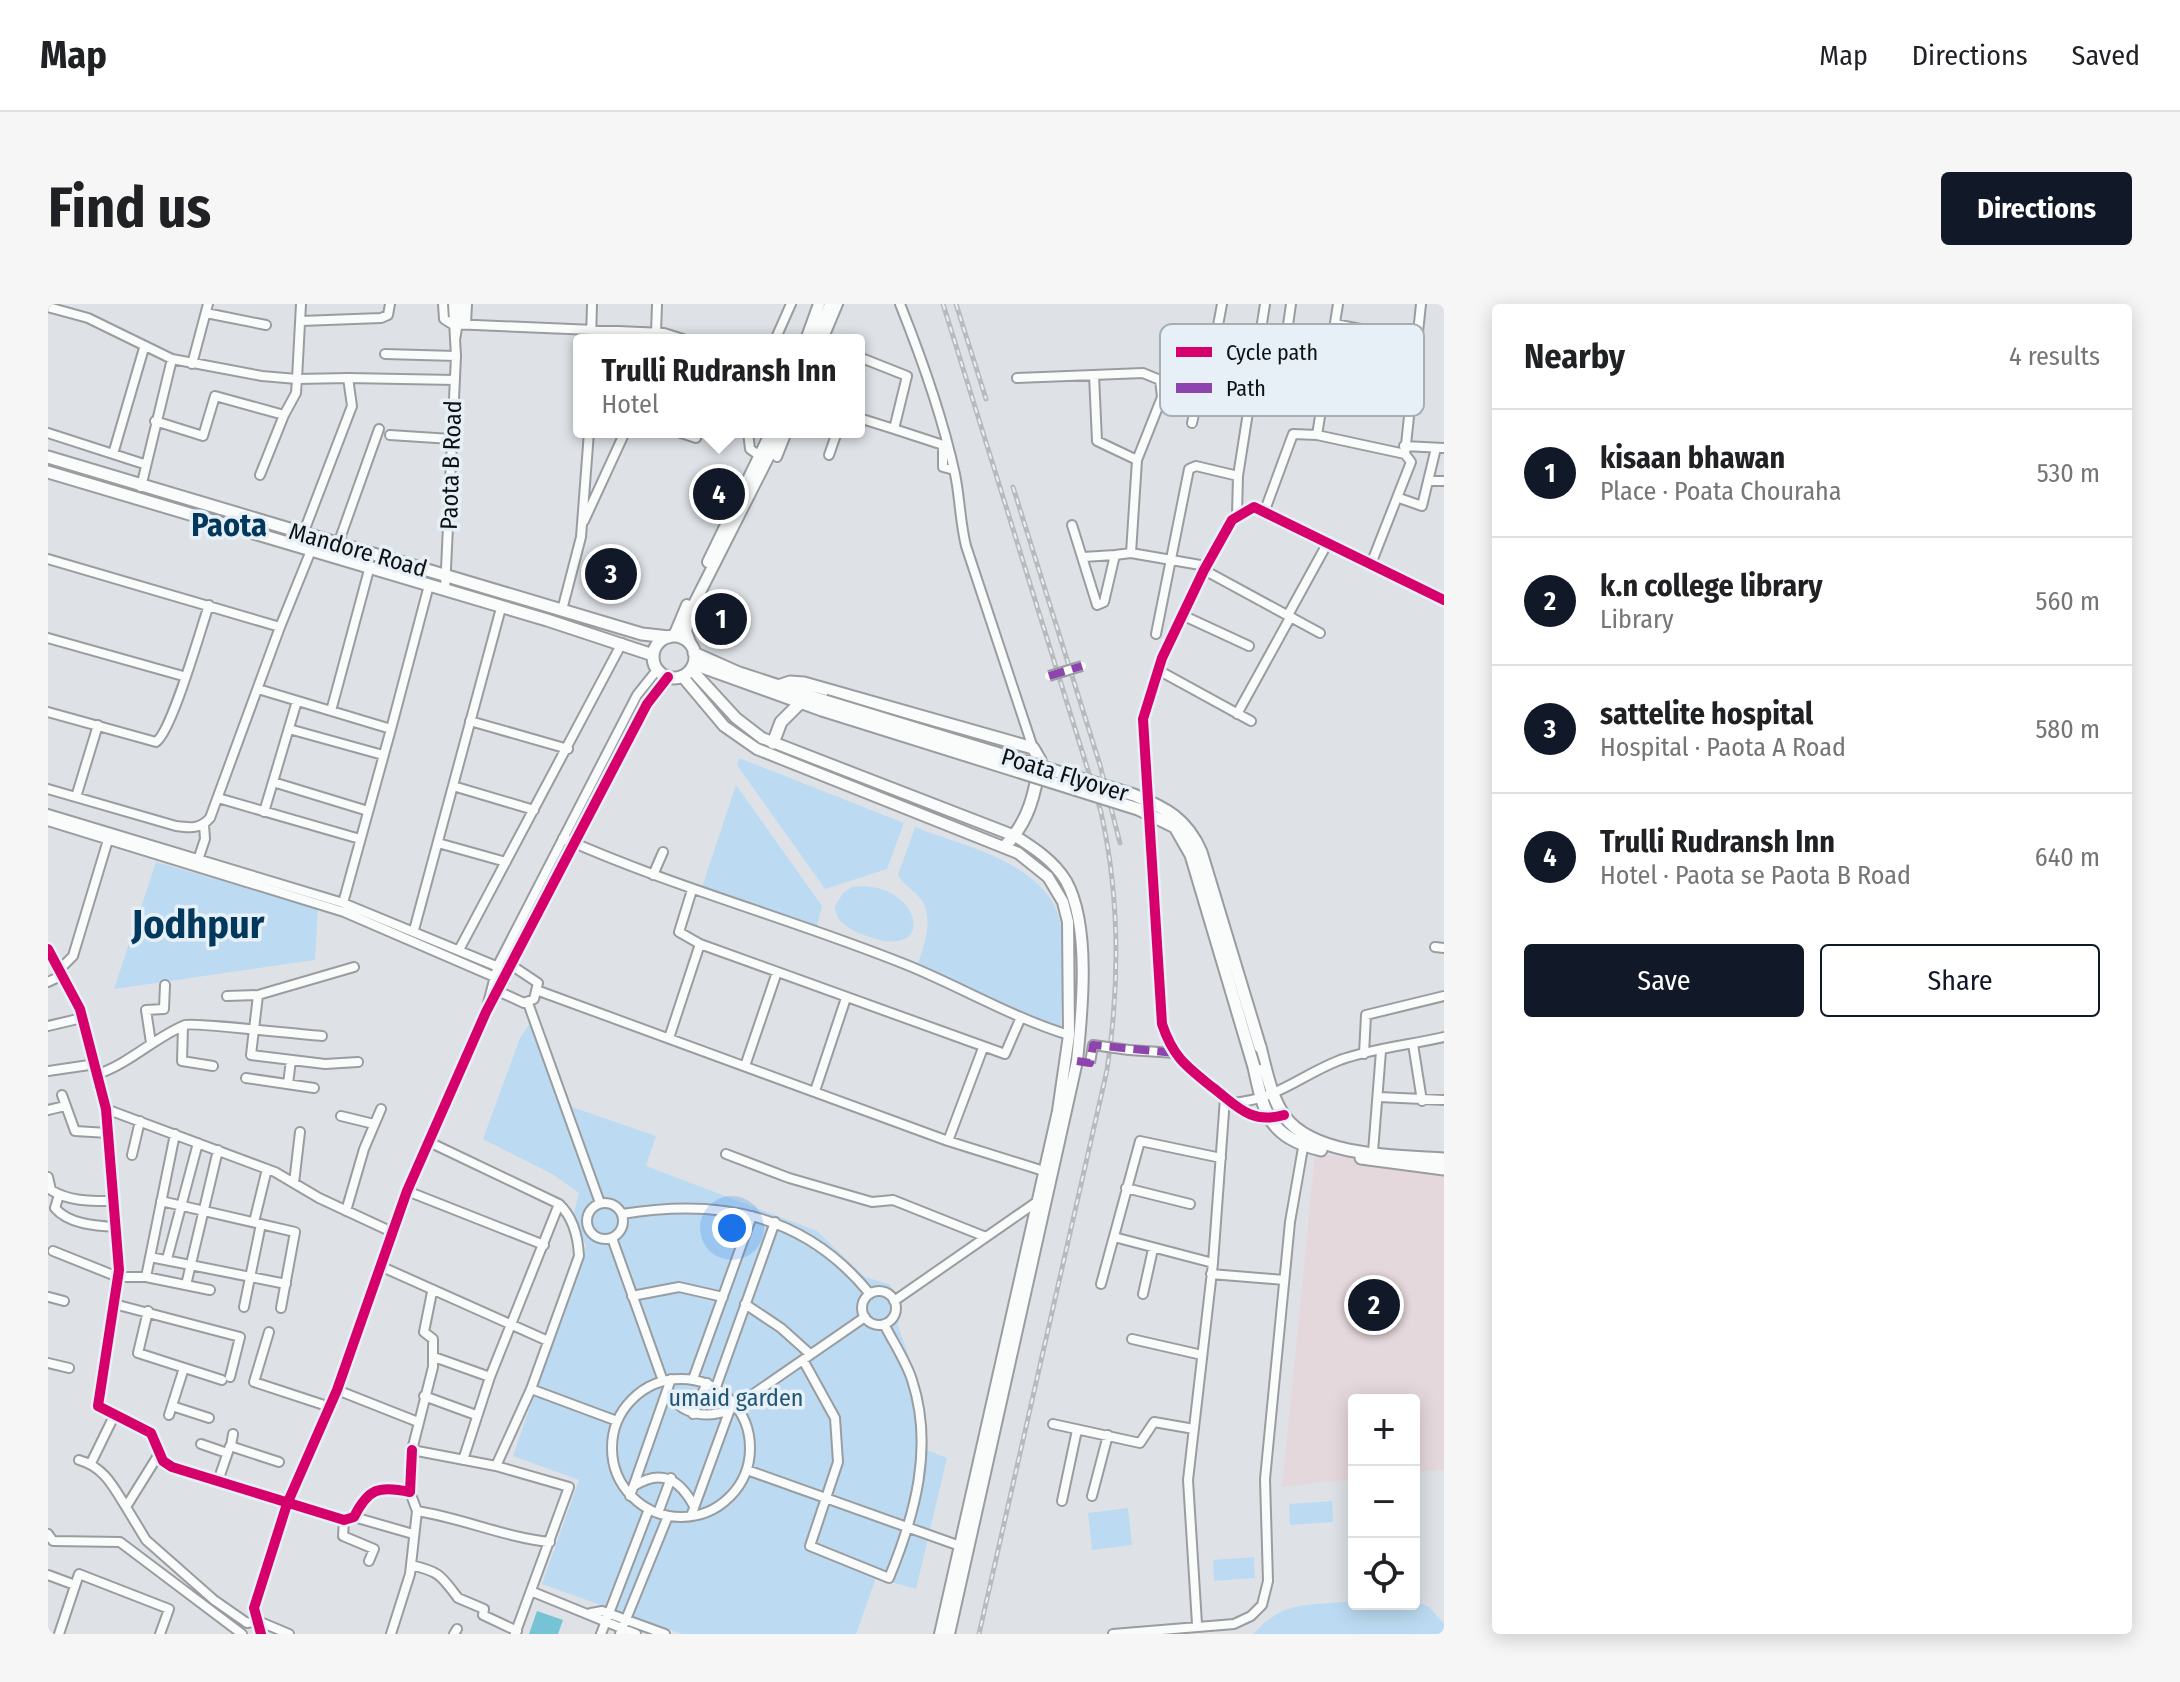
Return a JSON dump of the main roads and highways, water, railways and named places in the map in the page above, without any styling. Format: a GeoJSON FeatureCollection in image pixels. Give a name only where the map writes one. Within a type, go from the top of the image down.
{"type":"FeatureCollection","features":[{"type":"Feature","properties":{"kind":"highway","name":"Mandore Road"},"geometry":{"type":"LineString","coordinates":[[48,457],[642,634],[672,636],[690,662]]}},
{"type":"Feature","properties":{"kind":"highway","name":"Mandore Road"},"geometry":{"type":"LineString","coordinates":[[48,472],[312,548],[653,655]]}},
{"type":"Feature","properties":{"kind":"highway"},"geometry":{"type":"LineString","coordinates":[[672,636],[658,643],[653,655],[657,670],[668,677],[690,662]]}},
{"type":"Feature","properties":{"kind":"highway","name":"Poata Flyover"},"geometry":{"type":"LineString","coordinates":[[690,662],[778,686],[824,706],[1138,809],[1175,827],[1191,855],[1267,1119],[1284,1136],[1304,1141]]}},
{"type":"Feature","properties":{"kind":"highway","name":"Poata Flyover"},"geometry":{"type":"LineString","coordinates":[[690,662],[800,703],[824,706],[1134,795],[1178,816],[1189,828],[1201,852],[1274,1094],[1284,1115],[1304,1141]]}},
{"type":"Feature","properties":{"kind":"highway"},"geometry":{"type":"LineString","coordinates":[[778,686],[790,682],[804,683],[1033,748],[1040,760],[1036,788],[1029,811],[1015,836],[1005,846]]}},
{"type":"Feature","properties":{"kind":"highway"},"geometry":{"type":"LineString","coordinates":[[773,743],[781,722],[800,703]]}},
{"type":"Feature","properties":{"kind":"highway"},"geometry":{"type":"LineString","coordinates":[[1304,1141],[1444,1159]]}},
{"type":"Feature","properties":{"kind":"highway"},"geometry":{"type":"LineString","coordinates":[[1304,1141],[1361,1158],[1444,1169]]}},
{"type":"Feature","properties":{"kind":"main road"},"geometry":{"type":"LineString","coordinates":[[808,334],[819,304]]}},
{"type":"Feature","properties":{"kind":"main road"},"geometry":{"type":"LineString","coordinates":[[818,334],[830,304]]}},
{"type":"Feature","properties":{"kind":"main road"},"geometry":{"type":"LineString","coordinates":[[770,438],[768,458],[693,606],[686,631],[690,662],[724,726],[757,749],[1005,846],[1048,877],[1063,902],[1070,955],[1069,1035],[1048,1172],[940,1634]]}},
{"type":"Feature","properties":{"kind":"main road"},"geometry":{"type":"LineString","coordinates":[[672,636],[780,438]]}},
{"type":"Feature","properties":{"kind":"main road"},"geometry":{"type":"LineString","coordinates":[[690,662],[736,718],[773,743],[1015,836],[1047,859],[1060,873],[1076,908],[1081,971],[1077,1061],[1048,1172],[949,1634]]}},
{"type":"Feature","properties":{"kind":"main road"},"geometry":{"type":"LineString","coordinates":[[903,808],[908,795]]}},
{"type":"Feature","properties":{"kind":"railway"},"geometry":{"type":"LineString","coordinates":[[943,304],[1101,812],[1112,876],[1116,941],[1114,1005],[1107,1070],[979,1634]]}},
{"type":"Feature","properties":{"kind":"railway"},"geometry":{"type":"LineString","coordinates":[[956,304],[986,399]]}},
{"type":"Feature","properties":{"kind":"railway"},"geometry":{"type":"LineString","coordinates":[[1013,487],[1100,765],[1120,843]]}},
{"type":"Feature","properties":{"kind":"place","name":"Trulli Rudransh Inn"},"geometry":{"type":"Point","coordinates":[719,494]}},
{"type":"Feature","properties":{"kind":"place","name":"sattelite hospital"},"geometry":{"type":"Point","coordinates":[611,574]}},
{"type":"Feature","properties":{"kind":"place","name":"kisaan bhawan"},"geometry":{"type":"Point","coordinates":[721,619]}},
{"type":"Feature","properties":{"kind":"place","name":"k.n college library"},"geometry":{"type":"Point","coordinates":[1374,1305]}},
{"type":"Feature","properties":{"kind":"district","name":"Paota"},"geometry":{"type":"Point","coordinates":[229,525]}},
{"type":"Feature","properties":{"kind":"district","name":"Jodhpur"},"geometry":{"type":"Point","coordinates":[198,924]}},
{"type":"Feature","properties":{"kind":"park label","name":"umaid garden"},"geometry":{"type":"Point","coordinates":[736,1398]}}]}
